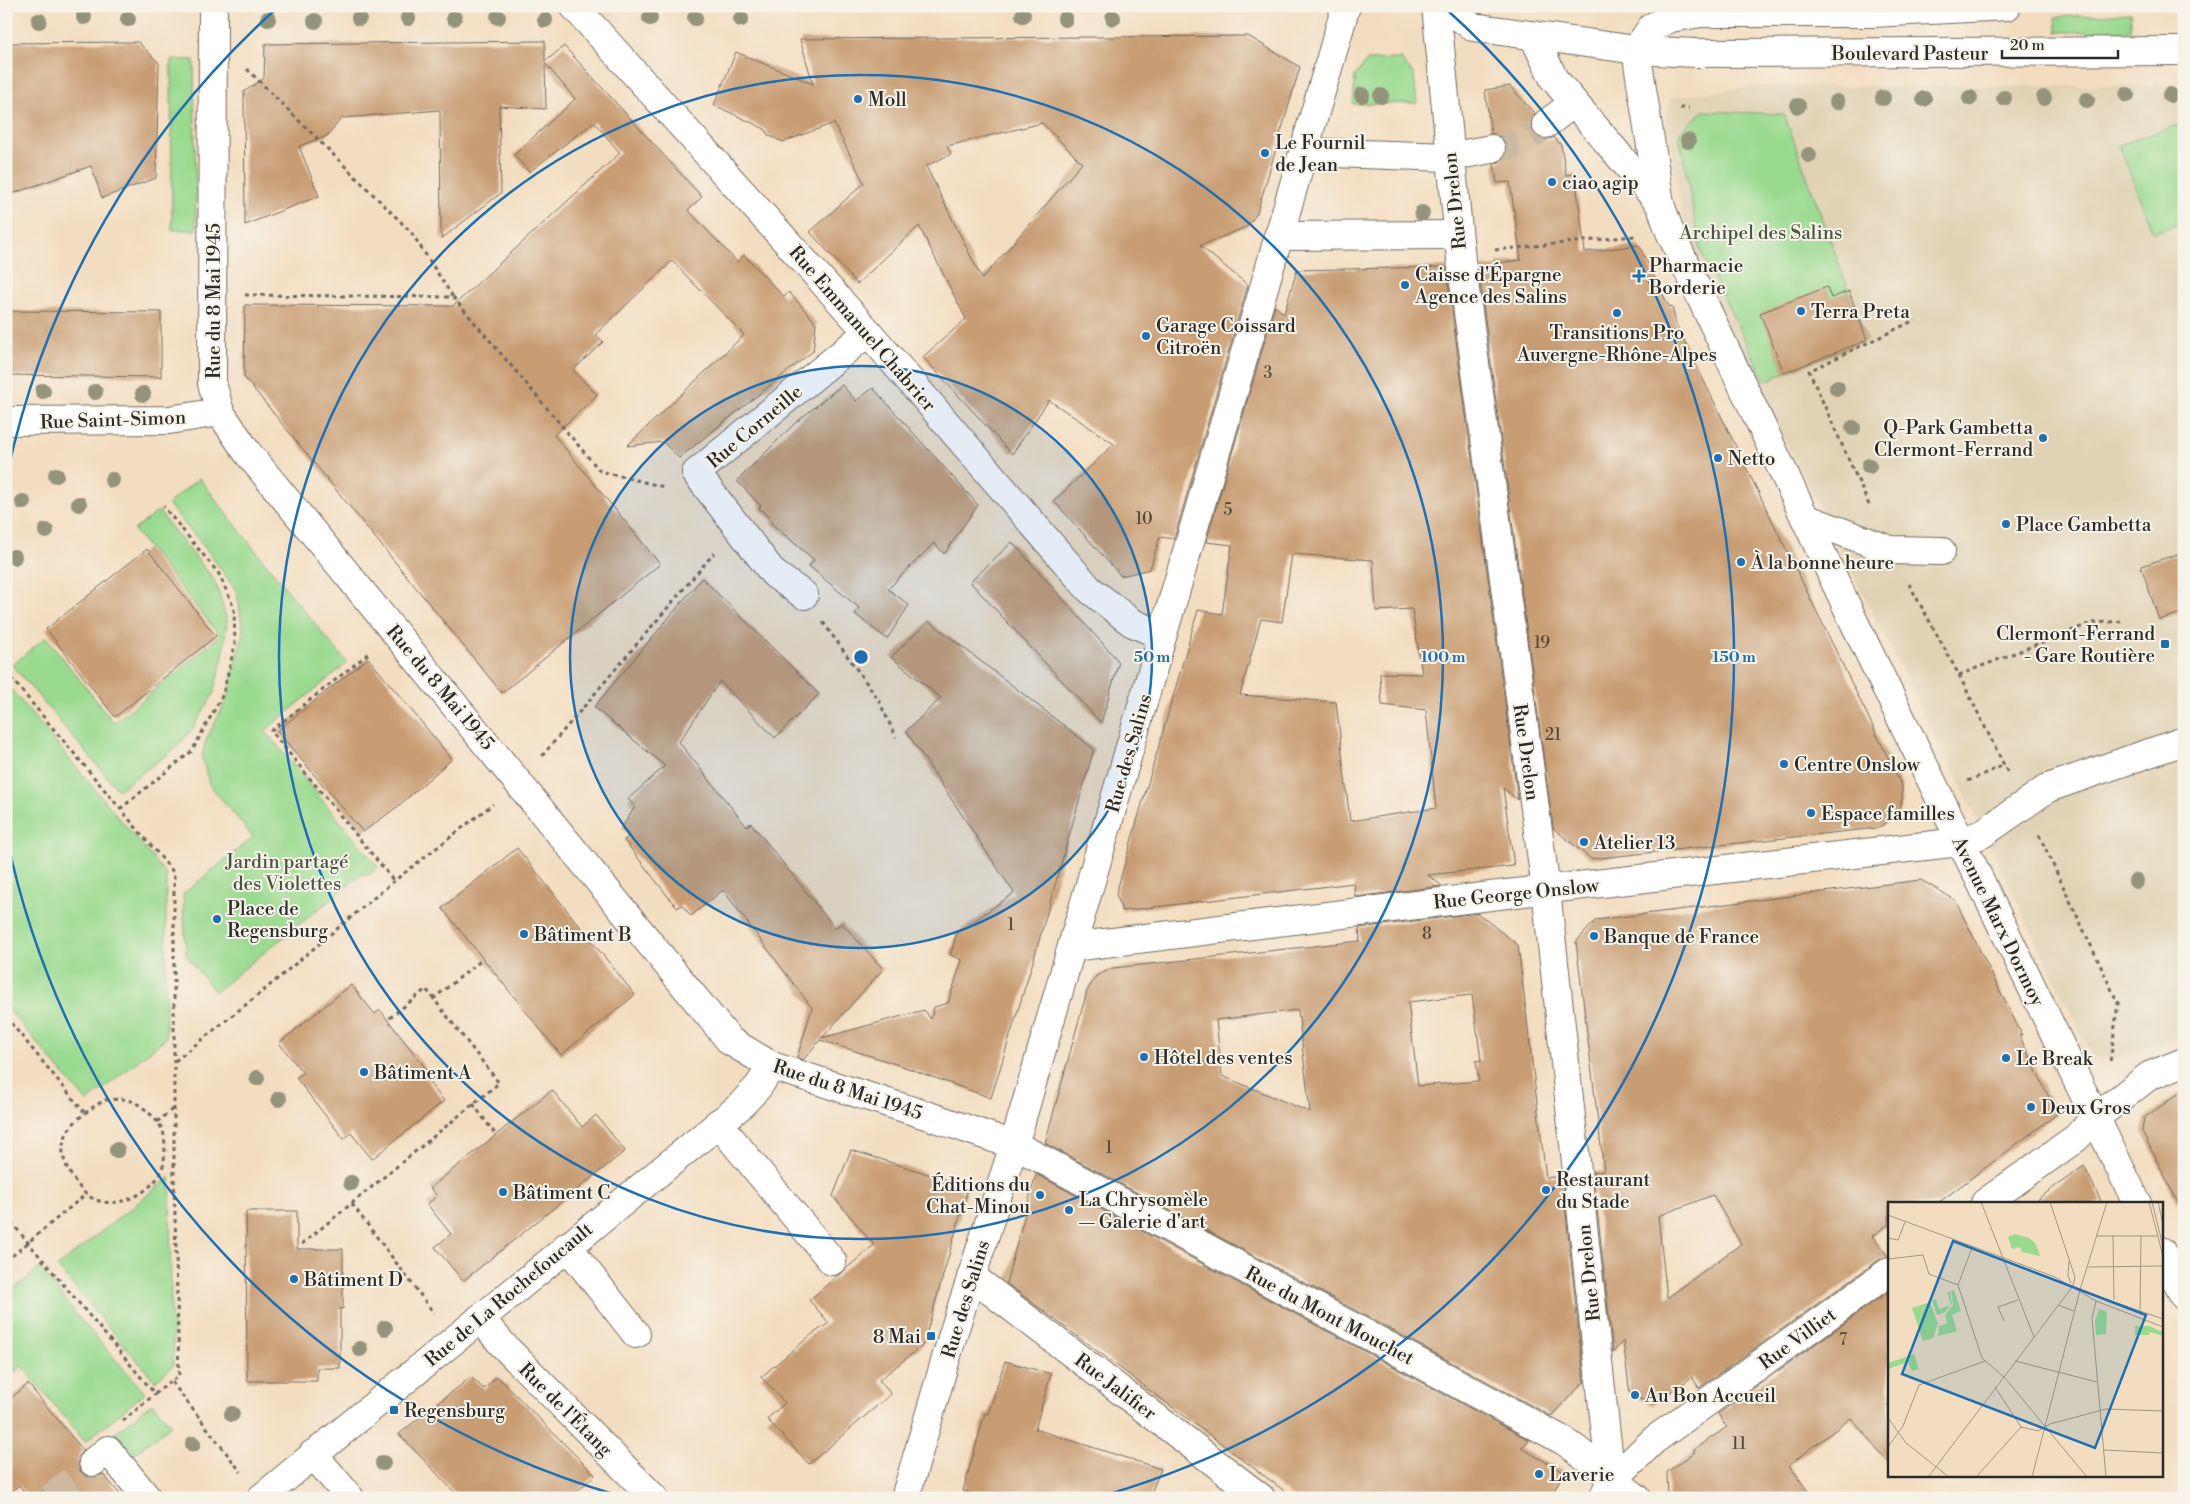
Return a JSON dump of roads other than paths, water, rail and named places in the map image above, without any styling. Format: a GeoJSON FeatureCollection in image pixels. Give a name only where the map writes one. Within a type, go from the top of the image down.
{"type":"FeatureCollection","features":[{"type":"Feature","properties":{"kind":"street","name":"Rue du 8 Mai 1945"},"geometry":{"type":"LineString","coordinates":[[213,6],[212,384],[220,412],[254,459],[730,1041],[772,1066],[1014,1145]]}},
{"type":"Feature","properties":{"kind":"street","name":"Rue Emmanuel Chabrier"},"geometry":{"type":"LineString","coordinates":[[574,6],[868,332],[1090,589],[1131,622],[1162,636]]}},
{"type":"Feature","properties":{"kind":"street","name":"Rue des Salins"},"geometry":{"type":"LineString","coordinates":[[905,1498],[971,1276],[1014,1145],[1346,6]]}},
{"type":"Feature","properties":{"kind":"street","name":"Rue Drelon"},"geometry":{"type":"LineString","coordinates":[[1436,6],[1449,158],[1458,234],[1546,890],[1609,1491]]}},
{"type":"Feature","properties":{"kind":"street","name":"Boulevard Pasteur"},"geometry":{"type":"LineString","coordinates":[[1444,6],[1473,27],[1636,50],[1695,53],[2184,51]]}},
{"type":"Feature","properties":{"kind":"street"},"geometry":{"type":"LineString","coordinates":[[1636,50],[1652,27],[1672,18],[1701,13],[1872,13],[2007,6]]}},
{"type":"Feature","properties":{"kind":"street","name":"Avenue Marx Dormoy"},"geometry":{"type":"LineString","coordinates":[[1533,34],[1554,79],[1660,204]]}},
{"type":"Feature","properties":{"kind":"street","name":"Avenue Marx Dormoy"},"geometry":{"type":"LineString","coordinates":[[1636,50],[1660,204],[1670,232],[1960,842],[2137,1202]]}},
{"type":"Feature","properties":{"kind":"street"},"geometry":{"type":"LineString","coordinates":[[1546,124],[1574,103]]}},
{"type":"Feature","properties":{"kind":"street"},"geometry":{"type":"LineString","coordinates":[[1303,152],[1449,158],[1491,149]]}},
{"type":"Feature","properties":{"kind":"street"},"geometry":{"type":"LineString","coordinates":[[1278,236],[1458,234]]}},
{"type":"Feature","properties":{"kind":"street","name":"Rue Corneille"},"geometry":{"type":"LineString","coordinates":[[804,595],[774,574],[696,474],[868,332]]}},
{"type":"Feature","properties":{"kind":"street","name":"Rue Saint-Simon"},"geometry":{"type":"LineString","coordinates":[[6,421],[169,420],[220,412]]}},
{"type":"Feature","properties":{"kind":"street"},"geometry":{"type":"LineString","coordinates":[[1805,518],[1890,550],[1941,551]]}},
{"type":"Feature","properties":{"kind":"street"},"geometry":{"type":"LineString","coordinates":[[1960,842],[1982,834],[2048,788],[2184,741]]}},
{"type":"Feature","properties":{"kind":"street","name":"Rue George Onslow"},"geometry":{"type":"LineString","coordinates":[[1072,947],[1960,842]]}},
{"type":"Feature","properties":{"kind":"street"},"geometry":{"type":"LineString","coordinates":[[1987,1202],[2076,1138],[2095,1118],[2149,1076],[2184,1062]]}},
{"type":"Feature","properties":{"kind":"street","name":"Rue de La Rochefoucault"},"geometry":{"type":"LineString","coordinates":[[262,1498],[566,1246],[738,1107],[758,1087],[772,1066]]}},
{"type":"Feature","properties":{"kind":"street"},"geometry":{"type":"LineString","coordinates":[[718,1123],[832,1261]]}},
{"type":"Feature","properties":{"kind":"street","name":"Rue du Mont Mouchet"},"geometry":{"type":"LineString","coordinates":[[1014,1145],[1564,1441],[1582,1452],[1609,1491],[1637,1498]]}},
{"type":"Feature","properties":{"kind":"street"},"geometry":{"type":"LineString","coordinates":[[566,1246],[636,1334]]}},
{"type":"Feature","properties":{"kind":"street"},"geometry":{"type":"LineString","coordinates":[[2162,1253],[2184,1296]]}},
{"type":"Feature","properties":{"kind":"street","name":"Rue Villiet"},"geometry":{"type":"LineString","coordinates":[[1609,1491],[1626,1468],[1654,1440],[1888,1273]]}},
{"type":"Feature","properties":{"kind":"street","name":"Rue Jalifier"},"geometry":{"type":"LineString","coordinates":[[971,1276],[1261,1498]]}},
{"type":"Feature","properties":{"kind":"street","name":"Rue de l'Étang"},"geometry":{"type":"LineString","coordinates":[[480,1318],[502,1344],[654,1498]]}},
{"type":"Feature","properties":{"kind":"street"},"geometry":{"type":"LineString","coordinates":[[93,1462],[108,1450],[147,1498]]}},
{"type":"Feature","properties":{"kind":"street"},"geometry":{"type":"LineString","coordinates":[[313,1454],[350,1498]]}},
{"type":"Feature","properties":{"kind":"tunnel"},"geometry":{"type":"LineString","coordinates":[[1491,149],[1521,143],[1546,124]]}},
{"type":"Feature","properties":{"kind":"tunnel"},"geometry":{"type":"LineString","coordinates":[[51,1498],[93,1462]]}},
{"type":"Feature","properties":{"kind":"place","name":"Moll"},"geometry":{"type":"Point","coordinates":[858,99]}},
{"type":"Feature","properties":{"kind":"place","name":"Le Fournil de Jean"},"geometry":{"type":"Point","coordinates":[1265,153]}},
{"type":"Feature","properties":{"kind":"place","name":"ciao agip"},"geometry":{"type":"Point","coordinates":[1552,182]}},
{"type":"Feature","properties":{"kind":"place","name":"Pharmacie Borderie"},"geometry":{"type":"Point","coordinates":[1639,276]}},
{"type":"Feature","properties":{"kind":"place","name":"Caisse d'Épargne Agence des Salins"},"geometry":{"type":"Point","coordinates":[1405,285]}},
{"type":"Feature","properties":{"kind":"place","name":"Terra Preta"},"geometry":{"type":"Point","coordinates":[1801,311]}},
{"type":"Feature","properties":{"kind":"place","name":"Transitions Pro Auvergne-Rhône-Alpes"},"geometry":{"type":"Point","coordinates":[1617,313]}},
{"type":"Feature","properties":{"kind":"place","name":"Garage Coissard Citroën"},"geometry":{"type":"Point","coordinates":[1146,336]}},
{"type":"Feature","properties":{"kind":"place","name":"Q-Park Gambetta Clermont-Ferrand"},"geometry":{"type":"Point","coordinates":[2043,438]}},
{"type":"Feature","properties":{"kind":"place","name":"Netto"},"geometry":{"type":"Point","coordinates":[1718,458]}},
{"type":"Feature","properties":{"kind":"place","name":"Place Gambetta"},"geometry":{"type":"Point","coordinates":[2006,524]}},
{"type":"Feature","properties":{"kind":"place","name":"À la bonne heure"},"geometry":{"type":"Point","coordinates":[1741,562]}},
{"type":"Feature","properties":{"kind":"place","name":"Clermont-Ferrand - Gare Routière"},"geometry":{"type":"Point","coordinates":[2165,644]}},
{"type":"Feature","properties":{"kind":"place","name":"Centre Onslow"},"geometry":{"type":"Point","coordinates":[1784,764]}},
{"type":"Feature","properties":{"kind":"place","name":"Espace familles"},"geometry":{"type":"Point","coordinates":[1811,813]}},
{"type":"Feature","properties":{"kind":"place","name":"Atelier 13"},"geometry":{"type":"Point","coordinates":[1584,842]}},
{"type":"Feature","properties":{"kind":"place","name":"Place de Regensburg"},"geometry":{"type":"Point","coordinates":[217,919]}},
{"type":"Feature","properties":{"kind":"place","name":"Bâtiment B"},"geometry":{"type":"Point","coordinates":[524,934]}},
{"type":"Feature","properties":{"kind":"place","name":"Banque de France"},"geometry":{"type":"Point","coordinates":[1594,936]}},
{"type":"Feature","properties":{"kind":"place","name":"Hôtel des ventes"},"geometry":{"type":"Point","coordinates":[1144,1057]}},
{"type":"Feature","properties":{"kind":"place","name":"Le Break"},"geometry":{"type":"Point","coordinates":[2006,1058]}},
{"type":"Feature","properties":{"kind":"place","name":"Bâtiment A"},"geometry":{"type":"Point","coordinates":[364,1072]}},
{"type":"Feature","properties":{"kind":"place","name":"Deux Gros"},"geometry":{"type":"Point","coordinates":[2031,1107]}},
{"type":"Feature","properties":{"kind":"place","name":"Restaurant du Stade"},"geometry":{"type":"Point","coordinates":[1546,1190]}},
{"type":"Feature","properties":{"kind":"place","name":"Bâtiment C"},"geometry":{"type":"Point","coordinates":[503,1192]}},
{"type":"Feature","properties":{"kind":"place","name":"Éditions du Chat-Minou"},"geometry":{"type":"Point","coordinates":[1040,1195]}},
{"type":"Feature","properties":{"kind":"place","name":"La Chrysomèle — Galerie d'art"},"geometry":{"type":"Point","coordinates":[1069,1210]}},
{"type":"Feature","properties":{"kind":"place","name":"Bâtiment D"},"geometry":{"type":"Point","coordinates":[294,1279]}},
{"type":"Feature","properties":{"kind":"place","name":"8 Mai"},"geometry":{"type":"Point","coordinates":[931,1336]}},
{"type":"Feature","properties":{"kind":"place","name":"Au Bon Accueil"},"geometry":{"type":"Point","coordinates":[1635,1395]}},
{"type":"Feature","properties":{"kind":"place","name":"Regensburg"},"geometry":{"type":"Point","coordinates":[394,1410]}},
{"type":"Feature","properties":{"kind":"place","name":"Laverie"},"geometry":{"type":"Point","coordinates":[1539,1474]}},
{"type":"Feature","properties":{"kind":"park label","name":"Archipel des Salins"},"geometry":{"type":"Point","coordinates":[1761,232]}},
{"type":"Feature","properties":{"kind":"park label","name":"Jardin partagé des Violettes"},"geometry":{"type":"Point","coordinates":[287,872]}}]}
